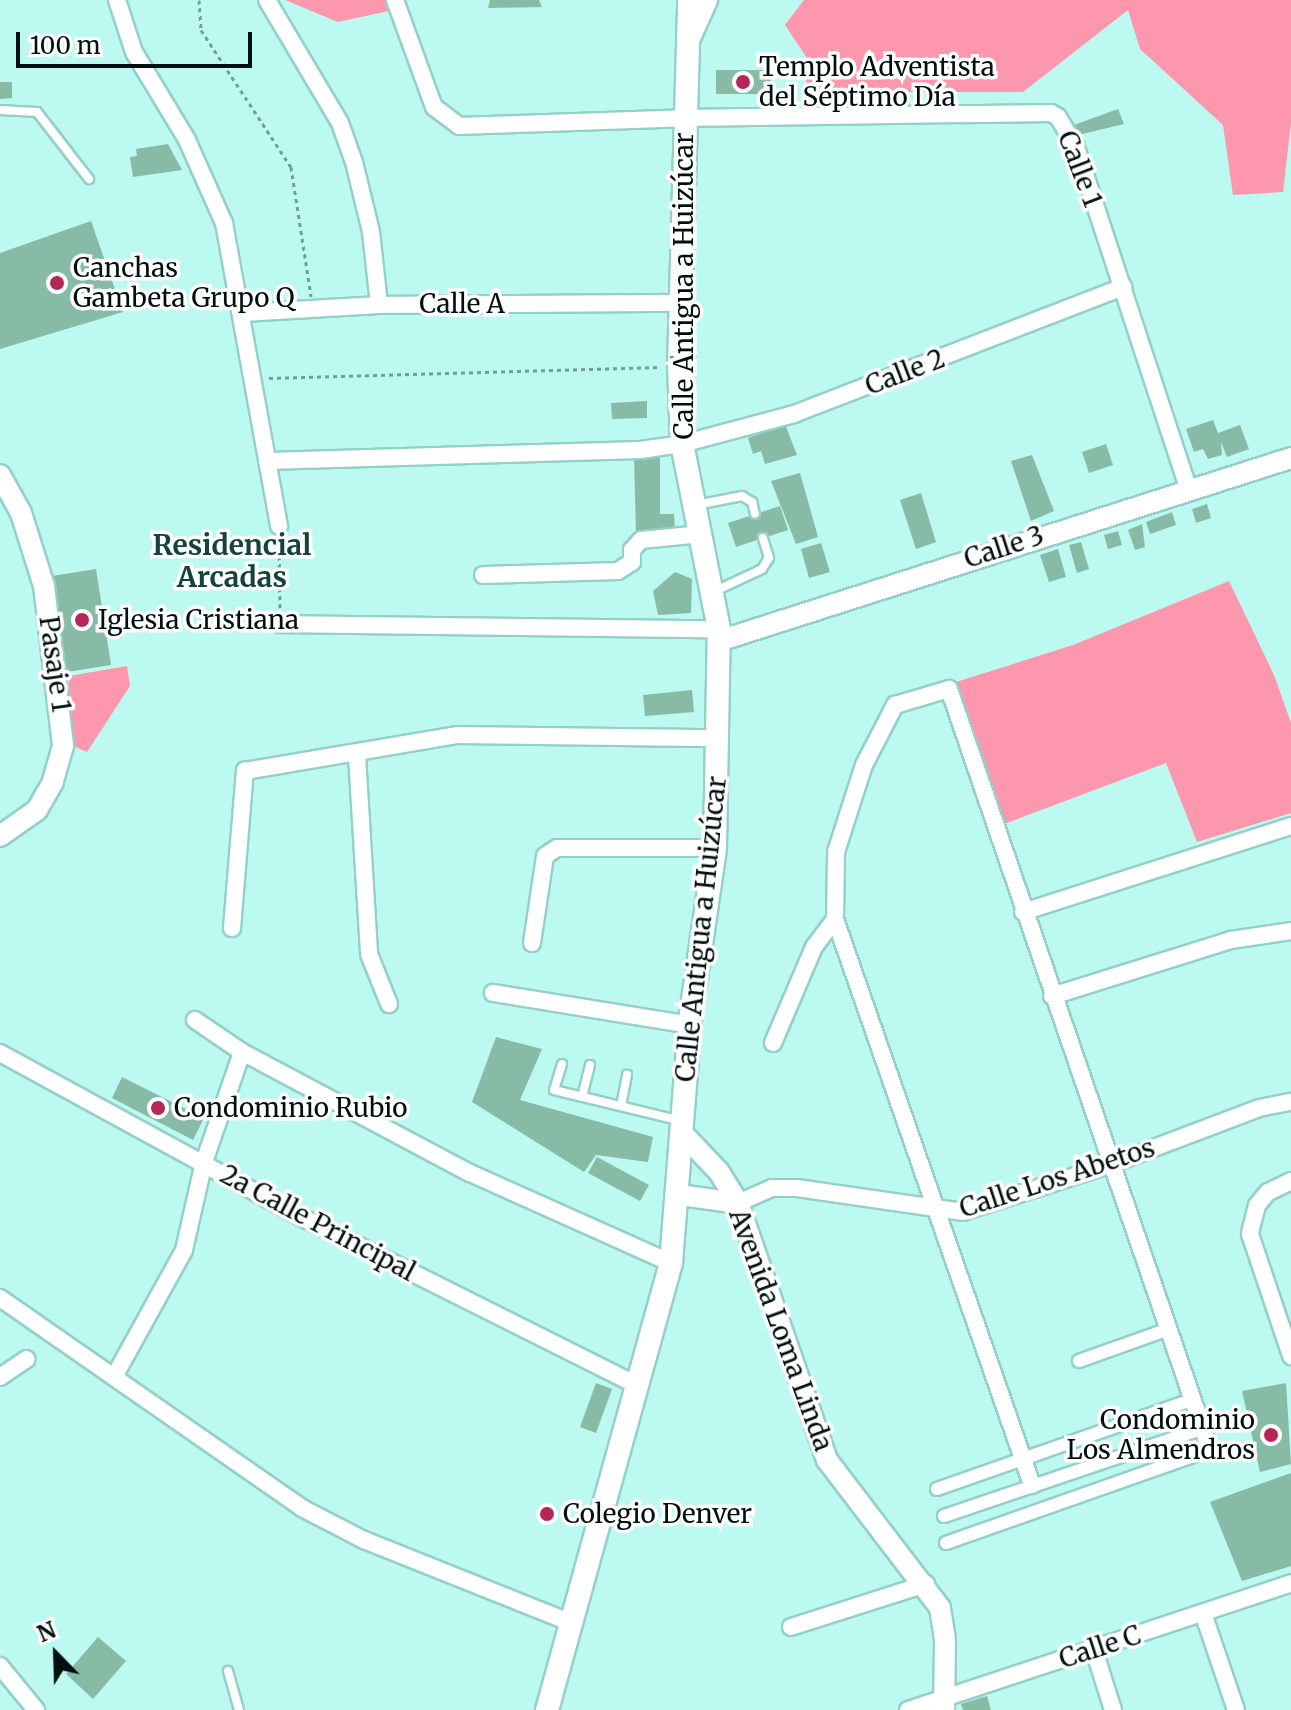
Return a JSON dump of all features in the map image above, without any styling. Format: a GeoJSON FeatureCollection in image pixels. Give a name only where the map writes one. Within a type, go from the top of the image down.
{"type":"FeatureCollection","features":[{"type":"Feature","properties":{"kind":"main road","name":"Calle Antigua a Huizúcar"},"geometry":{"type":"LineString","coordinates":[[547,1710],[671,1263],[679,1195],[690,1025],[715,848],[719,635],[702,534],[682,444],[684,118],[689,0]]}},
{"type":"Feature","properties":{"kind":"main road","name":"Calle Antigua a Huizúcar"},"geometry":{"type":"LineString","coordinates":[[688,39],[706,0]]}},
{"type":"Feature","properties":{"kind":"street"},"geometry":{"type":"LineString","coordinates":[[117,0],[134,52],[207,180],[224,223],[243,313],[279,526]]}},
{"type":"Feature","properties":{"kind":"street"},"geometry":{"type":"LineString","coordinates":[[267,0],[340,123],[354,162],[371,232],[379,305]]}},
{"type":"Feature","properties":{"kind":"street","name":"Calle 1"},"geometry":{"type":"LineString","coordinates":[[395,0],[434,107],[459,126],[684,118],[1051,113],[1071,135],[1188,487]]}},
{"type":"Feature","properties":{"kind":"street","name":"Calle 2"},"geometry":{"type":"LineString","coordinates":[[267,461],[640,450],[682,444],[794,414],[1123,287]]}},
{"type":"Feature","properties":{"kind":"street","name":"Calle A"},"geometry":{"type":"LineString","coordinates":[[243,313],[379,305],[682,303]]}},
{"type":"Feature","properties":{"kind":"street","name":"Calle 3"},"geometry":{"type":"LineString","coordinates":[[719,635],[1188,487],[1291,458]]}},
{"type":"Feature","properties":{"kind":"street","name":"Pasaje 1"},"geometry":{"type":"LineString","coordinates":[[0,475],[21,513],[44,586],[63,746],[53,782],[37,810],[0,836]]}},
{"type":"Feature","properties":{"kind":"street"},"geometry":{"type":"LineString","coordinates":[[483,575],[618,571],[632,562],[632,550],[641,540],[702,534]]}},
{"type":"Feature","properties":{"kind":"street"},"geometry":{"type":"LineString","coordinates":[[280,624],[719,635]]}},
{"type":"Feature","properties":{"kind":"street"},"geometry":{"type":"LineString","coordinates":[[946,1543],[1040,1510],[1210,1450],[1109,1165],[949,689],[895,705],[864,765],[836,852],[835,919],[1040,1510]]}},
{"type":"Feature","properties":{"kind":"street"},"geometry":{"type":"LineString","coordinates":[[232,928],[245,771],[357,756],[458,735],[719,738]]}},
{"type":"Feature","properties":{"kind":"street"},"geometry":{"type":"LineString","coordinates":[[357,756],[369,954],[389,1004]]}},
{"type":"Feature","properties":{"kind":"street"},"geometry":{"type":"LineString","coordinates":[[1023,912],[1291,826]]}},
{"type":"Feature","properties":{"kind":"street"},"geometry":{"type":"LineString","coordinates":[[532,943],[545,856],[557,848],[715,848]]}},
{"type":"Feature","properties":{"kind":"street"},"geometry":{"type":"LineString","coordinates":[[773,1043],[814,947],[835,919]]}},
{"type":"Feature","properties":{"kind":"street"},"geometry":{"type":"LineString","coordinates":[[1052,996],[1231,940],[1291,931]]}},
{"type":"Feature","properties":{"kind":"street"},"geometry":{"type":"LineString","coordinates":[[493,993],[690,1025]]}},
{"type":"Feature","properties":{"kind":"street"},"geometry":{"type":"LineString","coordinates":[[195,1020],[242,1052],[470,1173],[671,1263]]}},
{"type":"Feature","properties":{"kind":"street"},"geometry":{"type":"LineString","coordinates":[[114,1377],[184,1250],[204,1162],[242,1052]]}},
{"type":"Feature","properties":{"kind":"street","name":"2a Calle Principal"},"geometry":{"type":"LineString","coordinates":[[0,1053],[391,1263],[639,1386]]}},
{"type":"Feature","properties":{"kind":"street","name":"Calle Los Abetos"},"geometry":{"type":"LineString","coordinates":[[679,1195],[738,1203],[772,1188],[797,1188],[937,1211],[963,1212],[1109,1165],[1259,1108],[1291,1102]]}},
{"type":"Feature","properties":{"kind":"street","name":"Avenida Loma Linda"},"geometry":{"type":"LineString","coordinates":[[682,1127],[719,1172],[738,1203],[822,1449],[926,1584],[944,1627],[942,1704]]}},
{"type":"Feature","properties":{"kind":"street"},"geometry":{"type":"LineString","coordinates":[[1291,1181],[1268,1192],[1257,1205],[1250,1234],[1291,1356]]}},
{"type":"Feature","properties":{"kind":"street"},"geometry":{"type":"LineString","coordinates":[[0,1298],[302,1508],[364,1540],[572,1623]]}},
{"type":"Feature","properties":{"kind":"street"},"geometry":{"type":"LineString","coordinates":[[1079,1361],[1166,1330]]}},
{"type":"Feature","properties":{"kind":"street"},"geometry":{"type":"LineString","coordinates":[[0,1377],[27,1359]]}},
{"type":"Feature","properties":{"kind":"street"},"geometry":{"type":"LineString","coordinates":[[937,1489],[1191,1400]]}},
{"type":"Feature","properties":{"kind":"street"},"geometry":{"type":"LineString","coordinates":[[944,1516],[1201,1429]]}},
{"type":"Feature","properties":{"kind":"street","name":"Calle C"},"geometry":{"type":"LineString","coordinates":[[908,1710],[942,1704],[1291,1583]]}},
{"type":"Feature","properties":{"kind":"street"},"geometry":{"type":"LineString","coordinates":[[791,1627],[926,1584]]}},
{"type":"Feature","properties":{"kind":"street"},"geometry":{"type":"LineString","coordinates":[[1203,1613],[1236,1710]]}},
{"type":"Feature","properties":{"kind":"street"},"geometry":{"type":"LineString","coordinates":[[1094,1650],[1113,1710]]}},
{"type":"Feature","properties":{"kind":"street"},"geometry":{"type":"LineString","coordinates":[[0,1666],[36,1710]]}},
{"type":"Feature","properties":{"kind":"lane"},"geometry":{"type":"LineString","coordinates":[[0,110],[37,112],[89,179]]}},
{"type":"Feature","properties":{"kind":"lane"},"geometry":{"type":"LineString","coordinates":[[696,505],[742,496],[752,502],[755,514]]}},
{"type":"Feature","properties":{"kind":"lane"},"geometry":{"type":"LineString","coordinates":[[712,592],[762,569],[769,558],[763,538]]}},
{"type":"Feature","properties":{"kind":"lane"},"geometry":{"type":"LineString","coordinates":[[562,1064],[554,1090],[621,1106],[682,1127]]}},
{"type":"Feature","properties":{"kind":"lane"},"geometry":{"type":"LineString","coordinates":[[582,1097],[590,1065]]}},
{"type":"Feature","properties":{"kind":"lane"},"geometry":{"type":"LineString","coordinates":[[621,1106],[627,1075]]}},
{"type":"Feature","properties":{"kind":"lane"},"geometry":{"type":"LineString","coordinates":[[228,1671],[239,1710]]}},
{"type":"Feature","properties":{"kind":"path"},"geometry":{"type":"LineString","coordinates":[[199,0],[201,30],[291,167],[313,308]]}},
{"type":"Feature","properties":{"kind":"path"},"geometry":{"type":"LineString","coordinates":[[253,379],[682,360]]}},
{"type":"Feature","properties":{"kind":"path"},"geometry":{"type":"LineString","coordinates":[[279,526],[280,624]]}},
{"type":"Feature","properties":{"kind":"shaded area"},"geometry":{"type":"Polygon","coordinates":[[[285,0],[393,0],[393,10],[338,22],[285,0]]]}},
{"type":"Feature","properties":{"kind":"shaded area"},"geometry":{"type":"Polygon","coordinates":[[[804,0],[1291,0],[1291,123],[1283,192],[1233,195],[1223,125],[1140,49],[1128,10],[1023,92],[806,92],[807,58],[785,25],[804,0]]]}},
{"type":"Feature","properties":{"kind":"shaded area"},"geometry":{"type":"Polygon","coordinates":[[[1229,581],[1274,675],[1291,723],[1291,813],[1197,842],[1166,763],[1004,824],[953,683],[1073,645],[1229,581]]]}},
{"type":"Feature","properties":{"kind":"shaded area"},"geometry":{"type":"Polygon","coordinates":[[[127,666],[130,686],[87,752],[66,743],[69,676],[127,666]]]}},
{"type":"Feature","properties":{"kind":"building"},"geometry":{"type":"Polygon","coordinates":[[[490,0],[539,0],[542,7],[488,8],[490,0]]]}},
{"type":"Feature","properties":{"kind":"building","name":"Templo Adventista del Séptimo Día"},"geometry":{"type":"Polygon","coordinates":[[[716,70],[771,70],[771,94],[716,94],[716,70]]]}},
{"type":"Feature","properties":{"kind":"building"},"geometry":{"type":"Polygon","coordinates":[[[0,82],[12,82],[12,98],[0,99],[0,82]]]}},
{"type":"Feature","properties":{"kind":"building"},"geometry":{"type":"Polygon","coordinates":[[[1118,109],[1124,124],[1078,135],[1074,125],[1118,109]]]}},
{"type":"Feature","properties":{"kind":"building"},"geometry":{"type":"Polygon","coordinates":[[[168,144],[182,170],[133,177],[130,157],[137,156],[136,149],[168,144]]]}},
{"type":"Feature","properties":{"kind":"building","name":"Canchas Gambeta Grupo Q"},"geometry":{"type":"Polygon","coordinates":[[[91,221],[123,312],[0,349],[0,253],[91,221]]]}},
{"type":"Feature","properties":{"kind":"building"},"geometry":{"type":"Polygon","coordinates":[[[647,401],[647,418],[612,419],[611,403],[647,401]]]}},
{"type":"Feature","properties":{"kind":"building"},"geometry":{"type":"Polygon","coordinates":[[[1213,420],[1218,433],[1240,425],[1249,449],[1227,457],[1221,442],[1222,455],[1208,459],[1203,449],[1194,452],[1186,429],[1213,420]]]}},
{"type":"Feature","properties":{"kind":"building"},"geometry":{"type":"Polygon","coordinates":[[[785,424],[797,455],[765,464],[761,451],[753,454],[748,438],[785,424]]]}},
{"type":"Feature","properties":{"kind":"building"},"geometry":{"type":"Polygon","coordinates":[[[1106,444],[1113,465],[1089,473],[1082,452],[1106,444]]]}},
{"type":"Feature","properties":{"kind":"building"},"geometry":{"type":"Polygon","coordinates":[[[1032,455],[1054,511],[1031,521],[1011,461],[1032,455]]]}},
{"type":"Feature","properties":{"kind":"building"},"geometry":{"type":"Polygon","coordinates":[[[634,457],[660,457],[660,514],[674,514],[675,532],[636,534],[634,457]]]}},
{"type":"Feature","properties":{"kind":"building"},"geometry":{"type":"Polygon","coordinates":[[[800,473],[818,537],[796,544],[771,481],[800,473]]]}},
{"type":"Feature","properties":{"kind":"building"},"geometry":{"type":"Polygon","coordinates":[[[921,493],[936,542],[916,549],[900,500],[921,493]]]}},
{"type":"Feature","properties":{"kind":"building"},"geometry":{"type":"Polygon","coordinates":[[[1207,504],[1211,518],[1196,523],[1192,509],[1207,504]]]}},
{"type":"Feature","properties":{"kind":"building"},"geometry":{"type":"Polygon","coordinates":[[[780,506],[788,530],[736,547],[728,523],[780,506]]]}},
{"type":"Feature","properties":{"kind":"building"},"geometry":{"type":"Polygon","coordinates":[[[1172,512],[1176,525],[1150,534],[1146,522],[1172,512]]]}},
{"type":"Feature","properties":{"kind":"building"},"geometry":{"type":"Polygon","coordinates":[[[1142,524],[1145,547],[1135,550],[1128,530],[1142,524]]]}},
{"type":"Feature","properties":{"kind":"building"},"geometry":{"type":"Polygon","coordinates":[[[1118,531],[1122,545],[1108,549],[1104,535],[1118,531]]]}},
{"type":"Feature","properties":{"kind":"building"},"geometry":{"type":"Polygon","coordinates":[[[1081,542],[1089,569],[1077,573],[1069,545],[1081,542]]]}},
{"type":"Feature","properties":{"kind":"building"},"geometry":{"type":"Polygon","coordinates":[[[821,543],[830,572],[809,578],[801,549],[821,543]]]}},
{"type":"Feature","properties":{"kind":"building"},"geometry":{"type":"Polygon","coordinates":[[[1058,549],[1066,577],[1049,582],[1040,555],[1058,549]]]}},
{"type":"Feature","properties":{"kind":"building","name":"Iglesia Cristiana"},"geometry":{"type":"Polygon","coordinates":[[[96,569],[111,665],[67,672],[52,576],[96,569]]]}},
{"type":"Feature","properties":{"kind":"building"},"geometry":{"type":"Polygon","coordinates":[[[675,572],[692,579],[691,613],[658,615],[653,591],[675,572]]]}},
{"type":"Feature","properties":{"kind":"building"},"geometry":{"type":"Polygon","coordinates":[[[692,690],[694,712],[645,716],[643,695],[692,690]]]}},
{"type":"Feature","properties":{"kind":"building"},"geometry":{"type":"Polygon","coordinates":[[[496,1037],[542,1049],[520,1100],[653,1137],[648,1162],[596,1155],[584,1172],[472,1102],[496,1037]]]}},
{"type":"Feature","properties":{"kind":"building","name":"Condominio Rubio"},"geometry":{"type":"Polygon","coordinates":[[[122,1077],[204,1118],[193,1140],[112,1098],[122,1077]]]}},
{"type":"Feature","properties":{"kind":"building"},"geometry":{"type":"Polygon","coordinates":[[[597,1157],[649,1185],[640,1201],[588,1173],[597,1157]]]}},
{"type":"Feature","properties":{"kind":"building"},"geometry":{"type":"Polygon","coordinates":[[[596,1383],[612,1389],[596,1433],[580,1427],[596,1383]]]}},
{"type":"Feature","properties":{"kind":"building","name":"Condominio Los Almendros"},"geometry":{"type":"Polygon","coordinates":[[[1286,1383],[1291,1464],[1260,1472],[1242,1391],[1286,1383]]]}},
{"type":"Feature","properties":{"kind":"building"},"geometry":{"type":"Polygon","coordinates":[[[1291,1473],[1291,1566],[1242,1581],[1210,1502],[1291,1473]]]}},
{"type":"Feature","properties":{"kind":"building"},"geometry":{"type":"Polygon","coordinates":[[[98,1637],[126,1661],[93,1699],[66,1674],[98,1637]]]}},
{"type":"Feature","properties":{"kind":"building"},"geometry":{"type":"Polygon","coordinates":[[[987,1696],[991,1710],[963,1710],[961,1704],[987,1696]]]}},
{"type":"Feature","properties":{"kind":"place","name":"Templo Adventista del Séptimo Día"},"geometry":{"type":"Point","coordinates":[743,82]}},
{"type":"Feature","properties":{"kind":"place","name":"Canchas Gambeta Grupo Q"},"geometry":{"type":"Point","coordinates":[57,283]}},
{"type":"Feature","properties":{"kind":"place","name":"Iglesia Cristiana"},"geometry":{"type":"Point","coordinates":[82,620]}},
{"type":"Feature","properties":{"kind":"place","name":"Condominio Rubio"},"geometry":{"type":"Point","coordinates":[158,1108]}},
{"type":"Feature","properties":{"kind":"place","name":"Condominio Los Almendros"},"geometry":{"type":"Point","coordinates":[1271,1435]}},
{"type":"Feature","properties":{"kind":"place","name":"Colegio Denver"},"geometry":{"type":"Point","coordinates":[547,1514]}},
{"type":"Feature","properties":{"kind":"district","name":"Residencial Arcadas"},"geometry":{"type":"Point","coordinates":[232,561]}}]}
